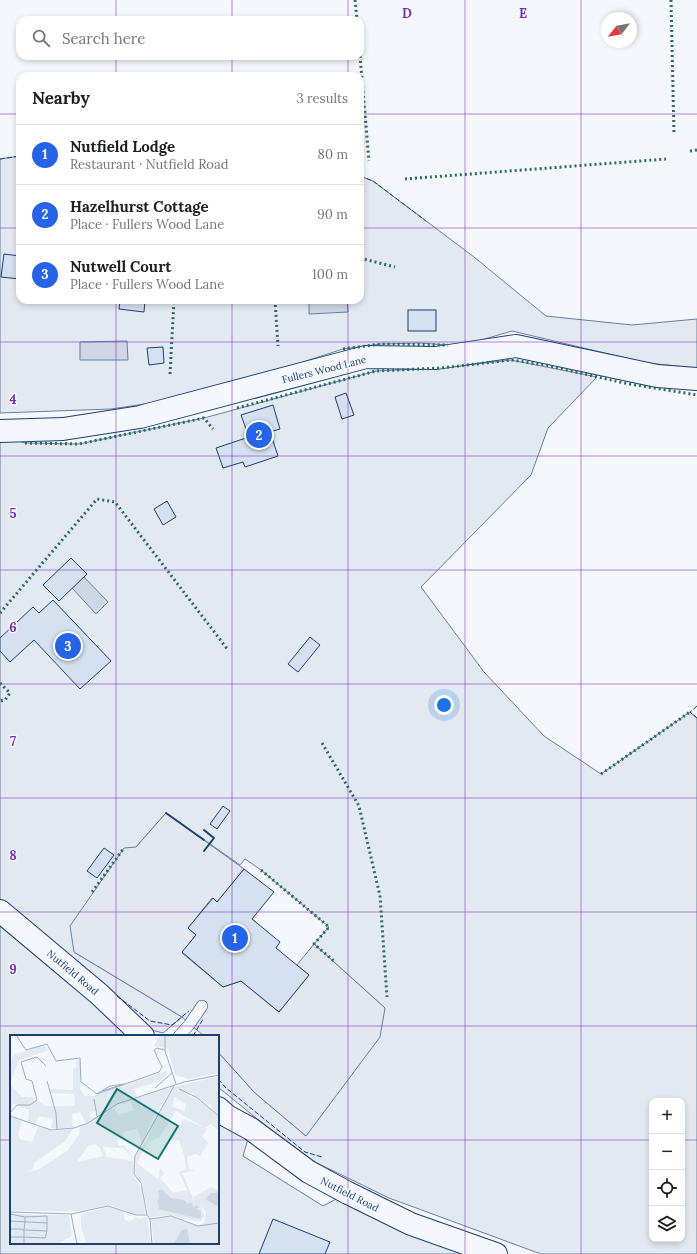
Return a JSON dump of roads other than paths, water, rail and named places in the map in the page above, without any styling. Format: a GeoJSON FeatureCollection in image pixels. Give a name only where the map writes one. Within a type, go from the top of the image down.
{"type":"FeatureCollection","features":[{"type":"Feature","properties":{"kind":"street","name":"Fullers Wood Lane"},"geometry":{"type":"LineString","coordinates":[[0,431],[63,429],[140,418],[366,357],[436,358],[516,346],[657,376],[697,379]]}},
{"type":"Feature","properties":{"kind":"street","name":"Nutfield Road"},"geometry":{"type":"LineString","coordinates":[[0,911],[99,994],[142,1035]]}},
{"type":"Feature","properties":{"kind":"street","name":"Nutfield Road"},"geometry":{"type":"LineString","coordinates":[[219,1109],[227,1116],[251,1129],[309,1172],[348,1193],[411,1224],[496,1254]]}},
{"type":"Feature","properties":{"kind":"lane"},"geometry":{"type":"LineString","coordinates":[[180,1035],[202,1006]]}},
{"type":"Feature","properties":{"kind":"place","name":"Hazelhurst Cottage"},"geometry":{"type":"Point","coordinates":[259,435]}},
{"type":"Feature","properties":{"kind":"place","name":"Nutwell Court"},"geometry":{"type":"Point","coordinates":[68,646]}},
{"type":"Feature","properties":{"kind":"place","name":"Nutfield Lodge"},"geometry":{"type":"Point","coordinates":[235,938]}}]}
